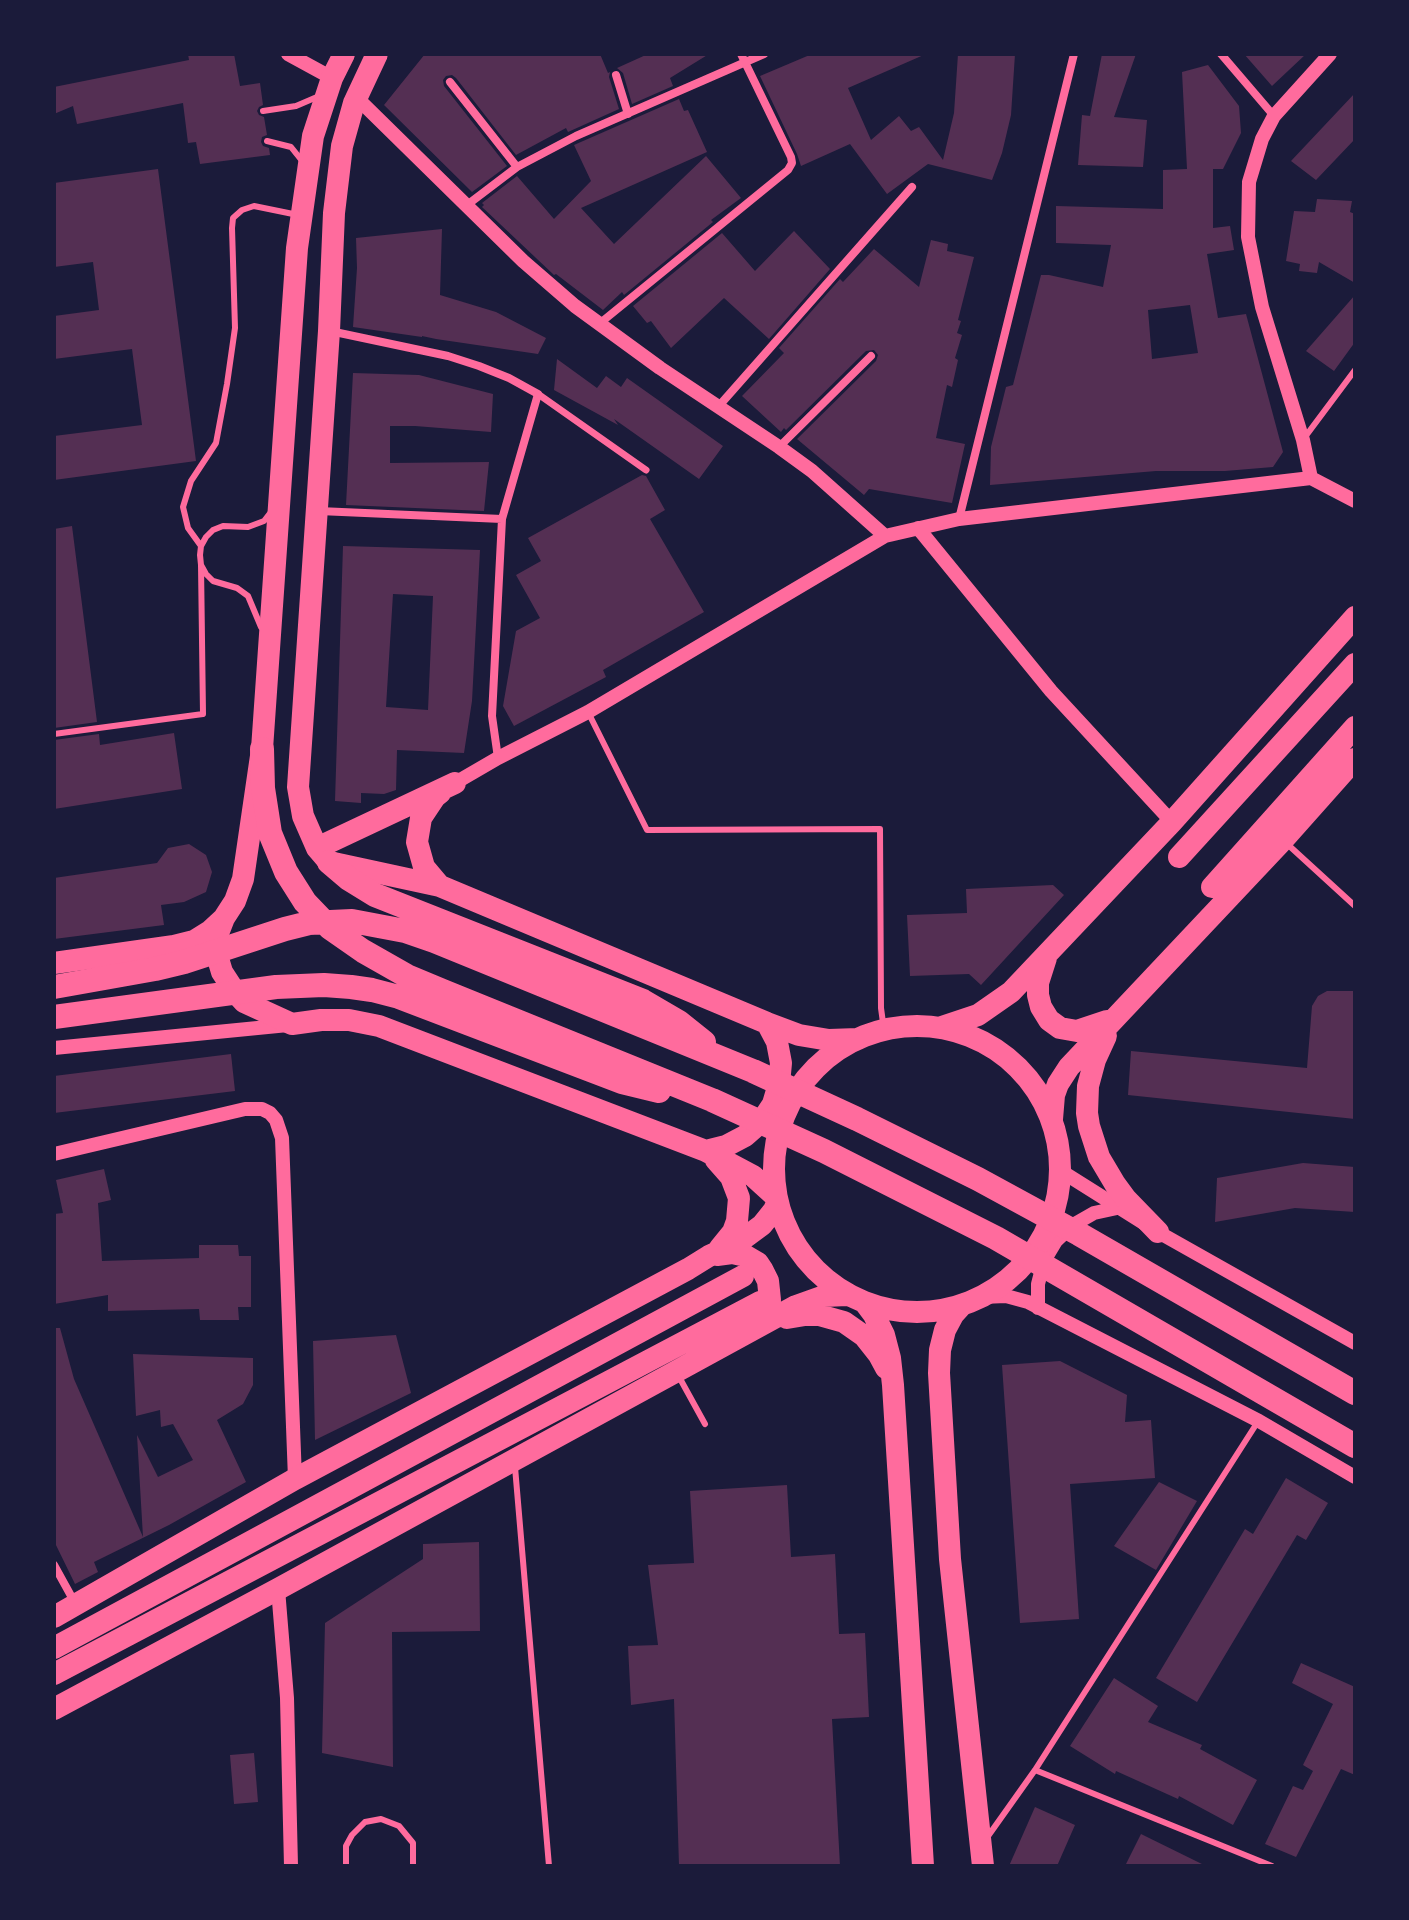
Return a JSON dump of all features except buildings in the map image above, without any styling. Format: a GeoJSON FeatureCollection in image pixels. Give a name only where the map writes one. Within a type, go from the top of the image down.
{"type":"FeatureCollection","features":[{"type":"Feature","properties":{"kind":"highway"},"geometry":{"type":"LineString","coordinates":[[344,54],[332,78],[313,136],[297,248],[262,749],[263,788],[270,833],[286,872],[305,902],[330,928],[407,976],[736,1110],[996,1238],[1355,1446]]}},
{"type":"Feature","properties":{"kind":"highway"},"geometry":{"type":"LineString","coordinates":[[377,54],[356,97],[342,146],[334,213],[329,331],[299,753],[298,787],[303,816],[323,855],[349,879],[375,895],[643,1001],[679,1022],[724,1059]]}},
{"type":"Feature","properties":{"kind":"highway"},"geometry":{"type":"LineString","coordinates":[[941,1028],[978,1015],[1011,992],[1172,822],[1355,617]]}},
{"type":"Feature","properties":{"kind":"highway"},"geometry":{"type":"LineString","coordinates":[[1179,857],[1355,664]]}},
{"type":"Feature","properties":{"kind":"highway"},"geometry":{"type":"LineString","coordinates":[[1212,887],[1355,727]]}},
{"type":"Feature","properties":{"kind":"highway"},"geometry":{"type":"LineString","coordinates":[[54,963],[194,941],[224,918],[235,901],[243,879],[262,749]]}},
{"type":"Feature","properties":{"kind":"highway"},"geometry":{"type":"LineString","coordinates":[[1052,1121],[1054,1095],[1063,1074],[1078,1056],[1283,840],[1355,759]]}},
{"type":"Feature","properties":{"kind":"highway"},"geometry":{"type":"LineString","coordinates":[[323,855],[455,783]]}},
{"type":"Feature","properties":{"kind":"highway"},"geometry":{"type":"LineString","coordinates":[[440,886],[424,867],[417,842],[421,818],[435,797],[455,783]]}},
{"type":"Feature","properties":{"kind":"highway"},"geometry":{"type":"LineString","coordinates":[[323,855],[440,886],[767,1023],[809,1037],[858,1039]]}},
{"type":"Feature","properties":{"kind":"highway"},"geometry":{"type":"LineString","coordinates":[[224,918],[216,952],[222,972],[244,1002],[292,1024],[349,1020],[379,1026],[706,1151],[753,1176],[776,1199]]}},
{"type":"Feature","properties":{"kind":"highway"},"geometry":{"type":"LineString","coordinates":[[54,987],[184,962],[309,923],[365,923],[405,931],[753,1071],[857,1119],[1024,1203],[1355,1393]]}},
{"type":"Feature","properties":{"kind":"highway"},"geometry":{"type":"LineString","coordinates":[[1047,954],[1038,983],[1039,1002],[1044,1014],[1055,1026],[1077,1031],[1119,1015]]}},
{"type":"Feature","properties":{"kind":"highway"},"geometry":{"type":"LineString","coordinates":[[54,1017],[276,987],[351,987],[399,997],[622,1082],[712,1100]]}},
{"type":"Feature","properties":{"kind":"highway"},"geometry":{"type":"LineString","coordinates":[[1119,1015],[1091,1072],[1087,1099],[1089,1126],[1099,1157],[1115,1184],[1158,1232]]}},
{"type":"Feature","properties":{"kind":"highway"},"geometry":{"type":"LineString","coordinates":[[706,1151],[726,1146],[745,1136],[761,1122],[773,1104],[781,1063],[777,1042],[767,1023]]}},
{"type":"Feature","properties":{"kind":"highway"},"geometry":{"type":"LineString","coordinates":[[923,1866],[890,1358],[874,1315],[823,1278],[791,1240],[776,1199],[773,1164],[778,1133],[789,1103],[807,1077],[830,1055],[858,1039],[884,1030],[913,1026],[941,1028],[977,1039],[1009,1059],[1035,1087],[1052,1121],[1059,1146],[1061,1171],[1055,1210],[1039,1245],[1014,1275],[953,1315],[940,1350],[950,1559],[983,1856]]}},
{"type":"Feature","properties":{"kind":"highway"},"geometry":{"type":"LineString","coordinates":[[706,1151],[731,1177],[739,1198],[733,1232],[709,1256]]}},
{"type":"Feature","properties":{"kind":"highway"},"geometry":{"type":"LineString","coordinates":[[54,1620],[295,1479],[739,1242],[769,1217],[776,1199]]}},
{"type":"Feature","properties":{"kind":"highway"},"geometry":{"type":"LineString","coordinates":[[709,1256],[732,1253],[746,1256],[762,1269],[768,1281],[769,1309],[752,1330]]}},
{"type":"Feature","properties":{"kind":"highway"},"geometry":{"type":"LineString","coordinates":[[54,1648],[743,1276]]}},
{"type":"Feature","properties":{"kind":"highway"},"geometry":{"type":"LineString","coordinates":[[54,1709],[814,1298],[835,1294],[897,1311],[919,1312],[972,1301]]}},
{"type":"Feature","properties":{"kind":"highway"},"geometry":{"type":"LineString","coordinates":[[54,1674],[760,1302]]}},
{"type":"Feature","properties":{"kind":"highway"},"geometry":{"type":"LineString","coordinates":[[752,1330],[805,1315],[832,1317],[864,1336],[879,1355],[893,1385]]}},
{"type":"Feature","properties":{"kind":"highway"},"geometry":{"type":"LineString","coordinates":[[54,1696],[131,1668]]}},
{"type":"Feature","properties":{"kind":"street"},"geometry":{"type":"LineString","coordinates":[[288,54],[332,78]]}},
{"type":"Feature","properties":{"kind":"street"},"geometry":{"type":"LineString","coordinates":[[467,205],[517,167],[576,136],[743,58],[764,54]]}},
{"type":"Feature","properties":{"kind":"street"},"geometry":{"type":"LineString","coordinates":[[959,519],[1074,54]]}},
{"type":"Feature","properties":{"kind":"street"},"geometry":{"type":"LineString","coordinates":[[1221,54],[1274,116]]}},
{"type":"Feature","properties":{"kind":"street"},"geometry":{"type":"LineString","coordinates":[[1311,478],[1303,440],[1262,307],[1248,237],[1249,182],[1262,139],[1274,116],[1330,54]]}},
{"type":"Feature","properties":{"kind":"street"},"geometry":{"type":"LineString","coordinates":[[599,324],[788,170],[792,163],[743,58]]}},
{"type":"Feature","properties":{"kind":"street"},"geometry":{"type":"LineString","coordinates":[[616,75],[628,114]]}},
{"type":"Feature","properties":{"kind":"street"},"geometry":{"type":"LineString","coordinates":[[450,82],[517,167]]}},
{"type":"Feature","properties":{"kind":"street"},"geometry":{"type":"LineString","coordinates":[[356,97],[523,261],[575,306],[779,447],[885,536]]}},
{"type":"Feature","properties":{"kind":"street"},"geometry":{"type":"LineString","coordinates":[[718,407],[912,187]]}},
{"type":"Feature","properties":{"kind":"street"},"geometry":{"type":"LineString","coordinates":[[329,331],[448,356],[509,378],[538,394],[646,470]]}},
{"type":"Feature","properties":{"kind":"street"},"geometry":{"type":"LineString","coordinates":[[779,447],[871,356]]}},
{"type":"Feature","properties":{"kind":"street"},"geometry":{"type":"LineString","coordinates":[[498,758],[492,716],[502,519],[538,394]]}},
{"type":"Feature","properties":{"kind":"street"},"geometry":{"type":"LineString","coordinates":[[455,783],[588,712],[885,536],[959,519],[1311,478],[1355,501]]}},
{"type":"Feature","properties":{"kind":"street"},"geometry":{"type":"LineString","coordinates":[[317,511],[502,519]]}},
{"type":"Feature","properties":{"kind":"street"},"geometry":{"type":"LineString","coordinates":[[918,528],[1051,691],[1172,822]]}},
{"type":"Feature","properties":{"kind":"street"},"geometry":{"type":"LineString","coordinates":[[54,1048],[292,1024]]}},
{"type":"Feature","properties":{"kind":"street"},"geometry":{"type":"LineString","coordinates":[[54,1154],[245,1109],[262,1109],[276,1120],[282,1138],[295,1479]]}},
{"type":"Feature","properties":{"kind":"street"},"geometry":{"type":"LineString","coordinates":[[1061,1171],[1158,1232],[1355,1343]]}},
{"type":"Feature","properties":{"kind":"street"},"geometry":{"type":"LineString","coordinates":[[1038,1308],[1038,1284],[1044,1261],[1056,1241],[1073,1225],[1094,1213],[1117,1208]]}},
{"type":"Feature","properties":{"kind":"street"},"geometry":{"type":"LineString","coordinates":[[972,1301],[1006,1296],[1028,1302],[1259,1421],[1355,1477]]}},
{"type":"Feature","properties":{"kind":"street"},"geometry":{"type":"LineString","coordinates":[[54,1565],[76,1606]]}},
{"type":"Feature","properties":{"kind":"street"},"geometry":{"type":"LineString","coordinates":[[278,1589],[287,1698],[291,1866]]}},
{"type":"Feature","properties":{"kind":"lane"},"geometry":{"type":"LineString","coordinates":[[301,54],[312,67]]}},
{"type":"Feature","properties":{"kind":"lane"},"geometry":{"type":"LineString","coordinates":[[263,111],[296,106],[317,97],[332,78]]}},
{"type":"Feature","properties":{"kind":"lane"},"geometry":{"type":"LineString","coordinates":[[267,141],[291,147],[303,160],[306,186]]}},
{"type":"Feature","properties":{"kind":"lane"},"geometry":{"type":"LineString","coordinates":[[201,546],[188,528],[183,507],[191,481],[216,443],[227,384],[235,328],[233,218],[242,210],[254,206],[302,216]]}},
{"type":"Feature","properties":{"kind":"lane"},"geometry":{"type":"LineString","coordinates":[[1303,440],[1355,370]]}},
{"type":"Feature","properties":{"kind":"lane"},"geometry":{"type":"LineString","coordinates":[[54,734],[203,714],[201,546],[213,530],[223,526],[248,527],[264,521],[278,503]]}},
{"type":"Feature","properties":{"kind":"lane"},"geometry":{"type":"LineString","coordinates":[[201,565],[213,581],[237,588],[248,596],[259,619],[267,650]]}},
{"type":"Feature","properties":{"kind":"lane"},"geometry":{"type":"LineString","coordinates":[[588,712],[647,830],[880,829],[881,1008],[884,1030]]}},
{"type":"Feature","properties":{"kind":"lane"},"geometry":{"type":"LineString","coordinates":[[1283,840],[1355,906]]}},
{"type":"Feature","properties":{"kind":"lane"},"geometry":{"type":"LineString","coordinates":[[676,1372],[705,1424]]}},
{"type":"Feature","properties":{"kind":"lane"},"geometry":{"type":"LineString","coordinates":[[983,1856],[1259,1421]]}},
{"type":"Feature","properties":{"kind":"lane"},"geometry":{"type":"LineString","coordinates":[[514,1460],[549,1866]]}},
{"type":"Feature","properties":{"kind":"lane"},"geometry":{"type":"LineString","coordinates":[[1035,1770],[1272,1866]]}},
{"type":"Feature","properties":{"kind":"lane"},"geometry":{"type":"LineString","coordinates":[[346,1866],[346,1846],[352,1835],[365,1822],[381,1819],[399,1826],[413,1843],[413,1866]]}}]}
